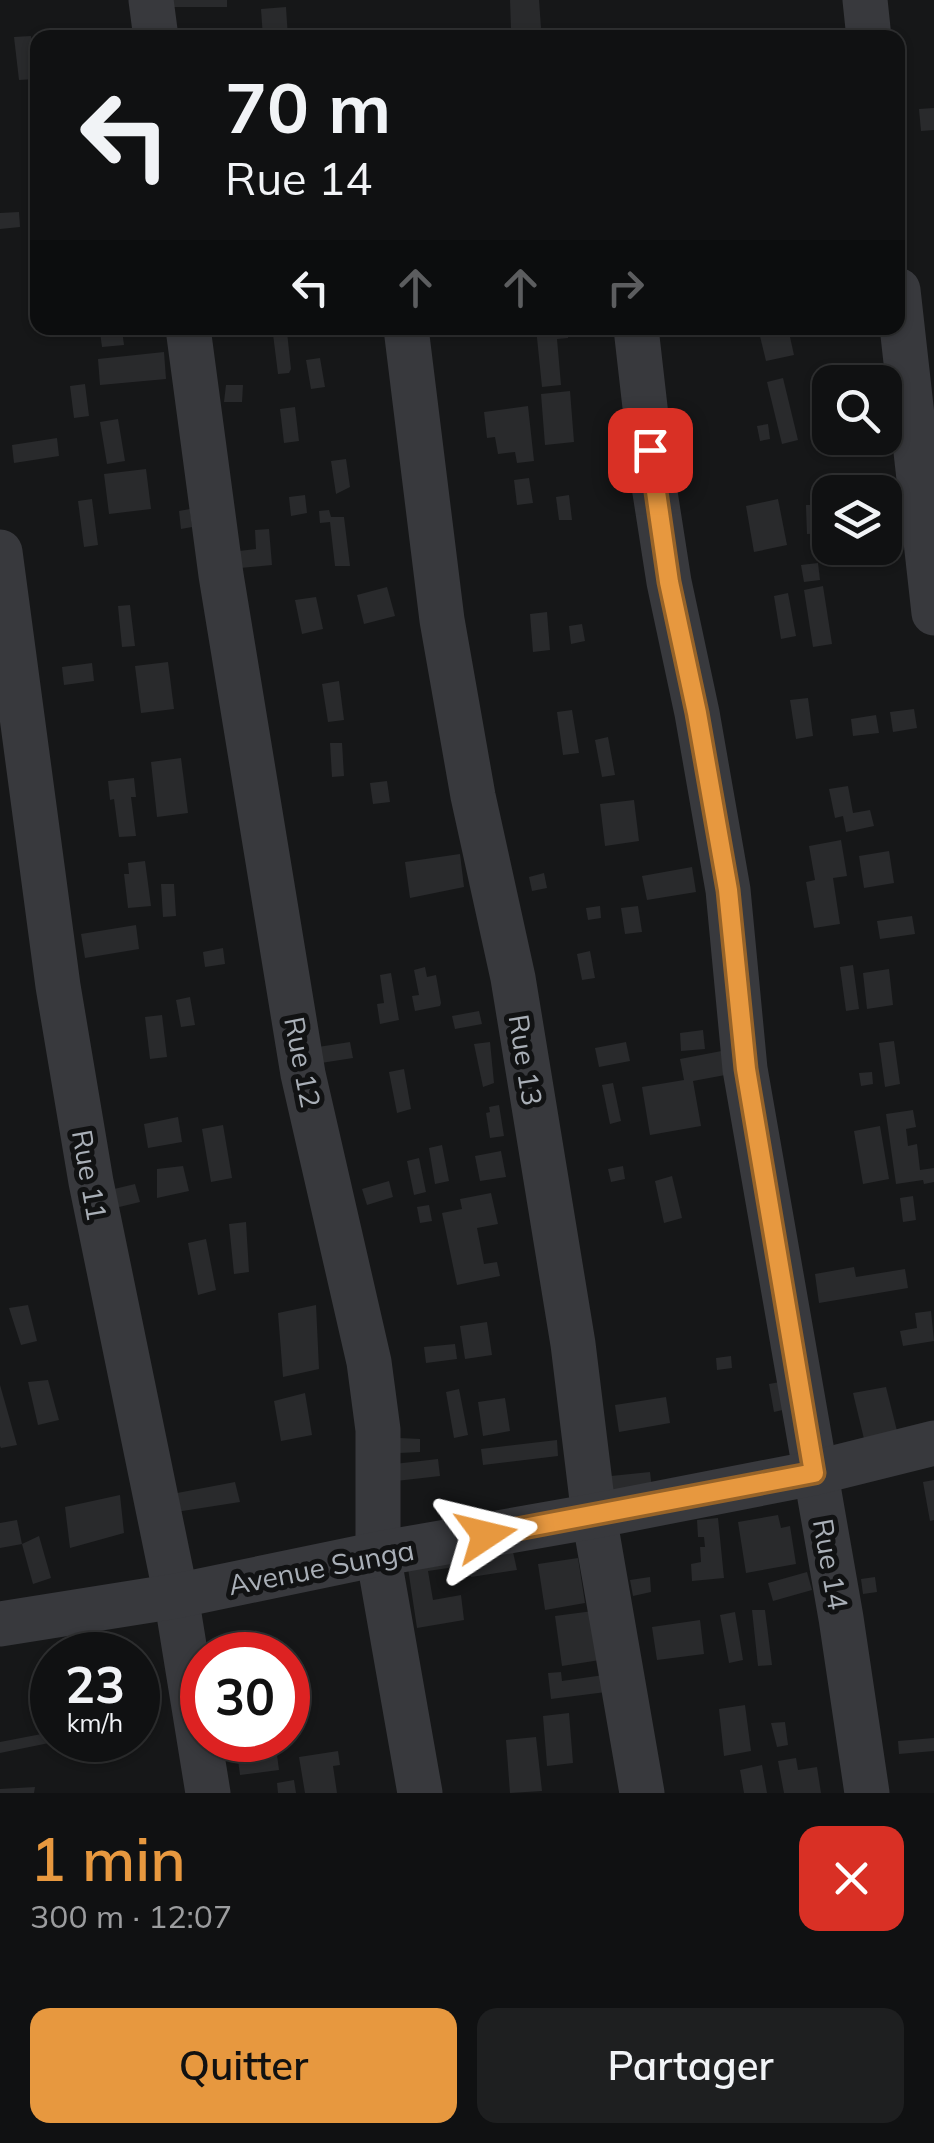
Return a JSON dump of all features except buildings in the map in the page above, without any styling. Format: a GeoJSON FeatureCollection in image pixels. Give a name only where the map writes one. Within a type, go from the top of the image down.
{"type":"FeatureCollection","features":[{"type":"Feature","properties":{"kind":"street"},"geometry":{"type":"LineString","coordinates":[[152,0],[155,30]]}},
{"type":"Feature","properties":{"kind":"street"},"geometry":{"type":"LineString","coordinates":[[865,0],[868,30]]}},
{"type":"Feature","properties":{"kind":"street","name":"Rue 12"},"geometry":{"type":"LineString","coordinates":[[189,335],[221,575],[303,1074],[369,1362],[378,1430],[378,1554],[420,1793]]}},
{"type":"Feature","properties":{"kind":"street","name":"Rue 13"},"geometry":{"type":"LineString","coordinates":[[407,335],[442,620],[474,796],[514,978],[574,1344],[594,1516],[642,1793]]}},
{"type":"Feature","properties":{"kind":"street","name":"Rue 14"},"geometry":{"type":"LineString","coordinates":[[637,335],[654,486],[728,890],[746,1069],[841,1618],[867,1793]]}},
{"type":"Feature","properties":{"kind":"street"},"geometry":{"type":"LineString","coordinates":[[903,335],[934,613]]}},
{"type":"Feature","properties":{"kind":"street","name":"Rue 11"},"geometry":{"type":"LineString","coordinates":[[0,552],[58,986],[91,1182],[176,1596],[208,1793]]}},
{"type":"Feature","properties":{"kind":"street","name":"Avenue Sunga"},"geometry":{"type":"LineString","coordinates":[[0,1624],[176,1596],[378,1554],[594,1516],[814,1473],[934,1443]]}},
{"type":"Feature","properties":{"kind":"route"},"geometry":{"type":"LineString","coordinates":[[486,1535],[814,1473],[746,1069],[728,890],[669,582],[650,450]]}}]}
